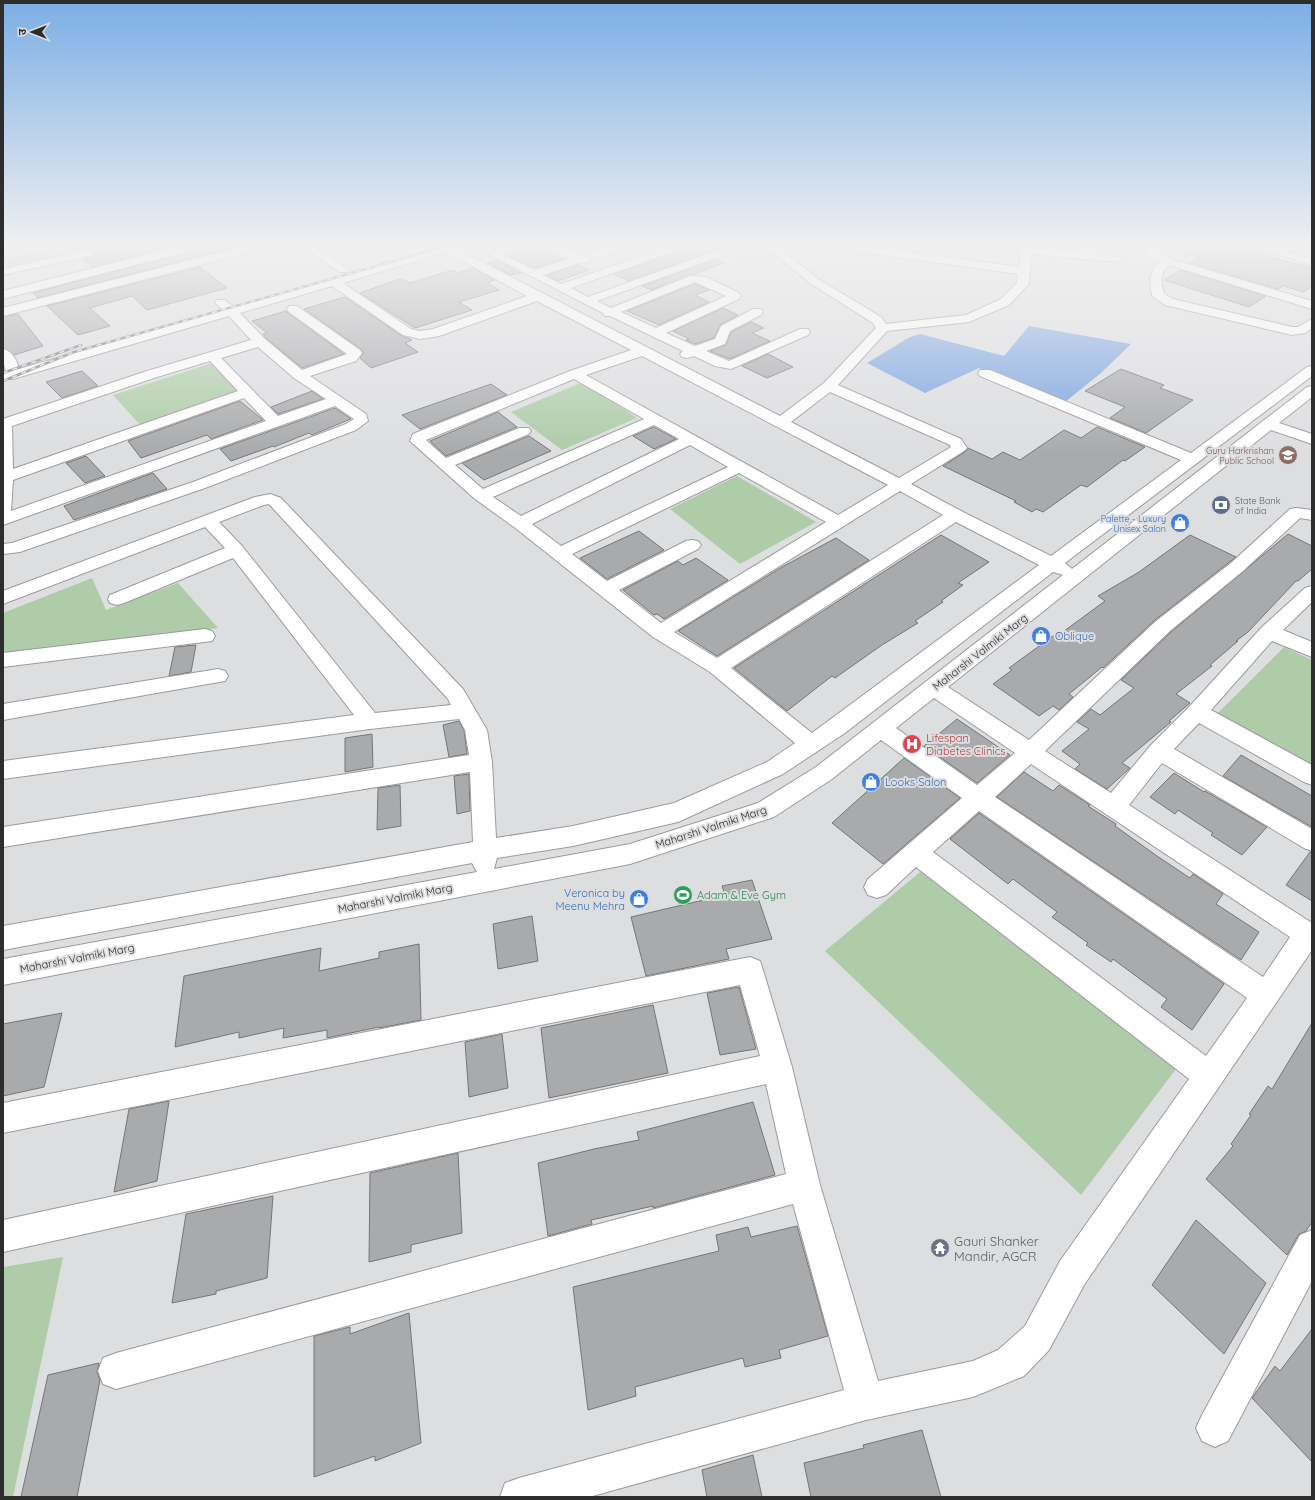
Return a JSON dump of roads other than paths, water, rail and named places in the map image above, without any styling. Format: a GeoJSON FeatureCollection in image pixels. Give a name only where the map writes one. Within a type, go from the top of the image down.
{"type":"FeatureCollection","features":[{"type":"Feature","properties":{"kind":"street"},"geometry":{"type":"LineString","coordinates":[[99,338],[197,314]]}},
{"type":"Feature","properties":{"kind":"street"},"geometry":{"type":"LineString","coordinates":[[7,366],[200,314]]}},
{"type":"Feature","properties":{"kind":"street"},"geometry":{"type":"LineString","coordinates":[[3,549],[14,548],[199,485],[361,421],[361,417],[300,375],[260,342],[233,314]]}},
{"type":"Feature","properties":{"kind":"street"},"geometry":{"type":"LineString","coordinates":[[300,314],[355,354],[351,358],[300,375]]}},
{"type":"Feature","properties":{"kind":"street"},"geometry":{"type":"LineString","coordinates":[[382,314],[408,332],[420,335],[435,332],[486,314]]}},
{"type":"Feature","properties":{"kind":"street"},"geometry":{"type":"LineString","coordinates":[[573,314],[901,485],[955,515],[1076,576]]}},
{"type":"Feature","properties":{"kind":"street"},"geometry":{"type":"LineString","coordinates":[[611,314],[656,333],[720,364],[731,365],[804,332]]}},
{"type":"Feature","properties":{"kind":"street"},"geometry":{"type":"LineString","coordinates":[[656,333],[697,314]]}},
{"type":"Feature","properties":{"kind":"street"},"geometry":{"type":"LineString","coordinates":[[665,363],[720,341],[725,329],[753,314]]}},
{"type":"Feature","properties":{"kind":"street"},"geometry":{"type":"LineString","coordinates":[[867,314],[877,320],[883,328]]}},
{"type":"Feature","properties":{"kind":"street"},"geometry":{"type":"LineString","coordinates":[[780,422],[829,386],[883,328],[969,318],[980,314]]}},
{"type":"Feature","properties":{"kind":"street"},"geometry":{"type":"LineString","coordinates":[[1220,314],[1292,331],[1301,330],[1312,324]]}},
{"type":"Feature","properties":{"kind":"street"},"geometry":{"type":"LineString","coordinates":[[3,514],[5,477],[4,423],[260,342]]}},
{"type":"Feature","properties":{"kind":"street"},"geometry":{"type":"LineString","coordinates":[[642,350],[575,374],[418,437],[418,441],[481,496],[520,523],[604,590],[660,632],[717,667],[811,744]]}},
{"type":"Feature","properties":{"kind":"street"},"geometry":{"type":"LineString","coordinates":[[212,356],[274,422]]}},
{"type":"Feature","properties":{"kind":"street"},"geometry":{"type":"LineString","coordinates":[[7,366],[25,358]]}},
{"type":"Feature","properties":{"kind":"street"},"geometry":{"type":"LineString","coordinates":[[3,938],[485,850],[573,836],[678,812],[775,768],[837,727],[1312,370]]}},
{"type":"Feature","properties":{"kind":"street"},"geometry":{"type":"LineString","coordinates":[[985,373],[1192,459]]}},
{"type":"Feature","properties":{"kind":"street"},"geometry":{"type":"LineString","coordinates":[[575,374],[839,523]]}},
{"type":"Feature","properties":{"kind":"street"},"geometry":{"type":"LineString","coordinates":[[660,632],[959,448],[959,445],[956,442],[829,386]]}},
{"type":"Feature","properties":{"kind":"street","name":"Maharshi Valmiki Marg"},"geometry":{"type":"LineString","coordinates":[[3,972],[630,854],[766,810],[824,773],[1312,390]]}},
{"type":"Feature","properties":{"kind":"street"},"geometry":{"type":"LineString","coordinates":[[5,477],[246,393]]}},
{"type":"Feature","properties":{"kind":"street"},"geometry":{"type":"LineString","coordinates":[[3,520],[337,400]]}},
{"type":"Feature","properties":{"kind":"street"},"geometry":{"type":"LineString","coordinates":[[481,496],[655,419]]}},
{"type":"Feature","properties":{"kind":"street"},"geometry":{"type":"LineString","coordinates":[[1268,424],[1312,439]]}},
{"type":"Feature","properties":{"kind":"street"},"geometry":{"type":"LineString","coordinates":[[445,464],[524,431]]}},
{"type":"Feature","properties":{"kind":"street"},"geometry":{"type":"LineString","coordinates":[[520,523],[691,439]]}},
{"type":"Feature","properties":{"kind":"street"},"geometry":{"type":"LineString","coordinates":[[558,554],[739,467]]}},
{"type":"Feature","properties":{"kind":"street"},"geometry":{"type":"LineString","coordinates":[[3,598],[261,500],[270,498],[275,500],[456,694],[466,711],[476,730],[481,762],[485,850],[482,881]]}},
{"type":"Feature","properties":{"kind":"street"},"geometry":{"type":"LineString","coordinates":[[877,887],[977,797],[1030,752],[1163,626],[1237,567],[1296,513],[1312,515]]}},
{"type":"Feature","properties":{"kind":"street"},"geometry":{"type":"LineString","coordinates":[[717,667],[955,515]]}},
{"type":"Feature","properties":{"kind":"street"},"geometry":{"type":"LineString","coordinates":[[209,521],[236,550],[370,721]]}},
{"type":"Feature","properties":{"kind":"street"},"geometry":{"type":"LineString","coordinates":[[604,590],[692,545]]}},
{"type":"Feature","properties":{"kind":"street"},"geometry":{"type":"LineString","coordinates":[[117,599],[236,550]]}},
{"type":"Feature","properties":{"kind":"street"},"geometry":{"type":"LineString","coordinates":[[1114,806],[1159,751],[1197,712],[1269,632],[1312,592]]}},
{"type":"Feature","properties":{"kind":"street"},"geometry":{"type":"LineString","coordinates":[[1269,632],[1312,650]]}},
{"type":"Feature","properties":{"kind":"street"},"geometry":{"type":"LineString","coordinates":[[3,660],[205,636]]}},
{"type":"Feature","properties":{"kind":"street"},"geometry":{"type":"LineString","coordinates":[[3,712],[218,676]]}},
{"type":"Feature","properties":{"kind":"street"},"geometry":{"type":"LineString","coordinates":[[519,1497],[866,1402],[973,1379],[1011,1363],[1037,1338],[1072,1273],[1265,994],[1310,935],[1030,752],[934,687]]}},
{"type":"Feature","properties":{"kind":"street"},"geometry":{"type":"LineString","coordinates":[[3,770],[370,721],[466,711]]}},
{"type":"Feature","properties":{"kind":"street"},"geometry":{"type":"LineString","coordinates":[[1197,712],[1312,776]]}},
{"type":"Feature","properties":{"kind":"street"},"geometry":{"type":"LineString","coordinates":[[880,728],[977,797],[1265,994]]}},
{"type":"Feature","properties":{"kind":"street"},"geometry":{"type":"LineString","coordinates":[[1159,751],[1312,841]]}},
{"type":"Feature","properties":{"kind":"street"},"geometry":{"type":"LineString","coordinates":[[3,837],[481,762]]}},
{"type":"Feature","properties":{"kind":"street"},"geometry":{"type":"LineString","coordinates":[[916,853],[1209,1076]]}},
{"type":"Feature","properties":{"kind":"street"},"geometry":{"type":"LineString","coordinates":[[3,1118],[750,970],[777,1067],[804,1185],[866,1402]]}},
{"type":"Feature","properties":{"kind":"street"},"geometry":{"type":"LineString","coordinates":[[3,1236],[777,1067]]}},
{"type":"Feature","properties":{"kind":"street"},"geometry":{"type":"LineString","coordinates":[[116,1371],[804,1185]]}},
{"type":"Feature","properties":{"kind":"street"},"geometry":{"type":"LineString","coordinates":[[1215,1428],[1312,1247]]}},
{"type":"Feature","properties":{"kind":"water"},"geometry":{"type":"Polygon","coordinates":[[[1029,326],[1131,344],[1101,373],[1065,402],[979,368],[925,393],[867,363],[910,337],[920,334],[1004,356],[1029,326]]]}},
{"type":"Feature","properties":{"kind":"railway"},"geometry":{"type":"LineString","coordinates":[[3,381],[74,352],[208,314]]}},
{"type":"Feature","properties":{"kind":"railway"},"geometry":{"type":"LineString","coordinates":[[3,373],[81,345]]}},
{"type":"Feature","properties":{"kind":"place","name":"Guru Harkrishan Public School"},"geometry":{"type":"Point","coordinates":[1288,455]}},
{"type":"Feature","properties":{"kind":"place","name":"State Bank of India"},"geometry":{"type":"Point","coordinates":[1221,505]}},
{"type":"Feature","properties":{"kind":"place","name":"Palette - Luxury Unisex Salon"},"geometry":{"type":"Point","coordinates":[1180,523]}},
{"type":"Feature","properties":{"kind":"place","name":"Oblique"},"geometry":{"type":"Point","coordinates":[1041,636]}},
{"type":"Feature","properties":{"kind":"place","name":"Lifespan Diabetes Clinics"},"geometry":{"type":"Point","coordinates":[912,744]}},
{"type":"Feature","properties":{"kind":"place","name":"Looks Salon"},"geometry":{"type":"Point","coordinates":[871,782]}},
{"type":"Feature","properties":{"kind":"place","name":"Adam & Eve Gym"},"geometry":{"type":"Point","coordinates":[683,895]}},
{"type":"Feature","properties":{"kind":"place","name":"Veronica by Meenu Mehra"},"geometry":{"type":"Point","coordinates":[639,899]}},
{"type":"Feature","properties":{"kind":"place","name":"Gauri Shanker Mandir, AGCR"},"geometry":{"type":"Point","coordinates":[940,1248]}}]}
